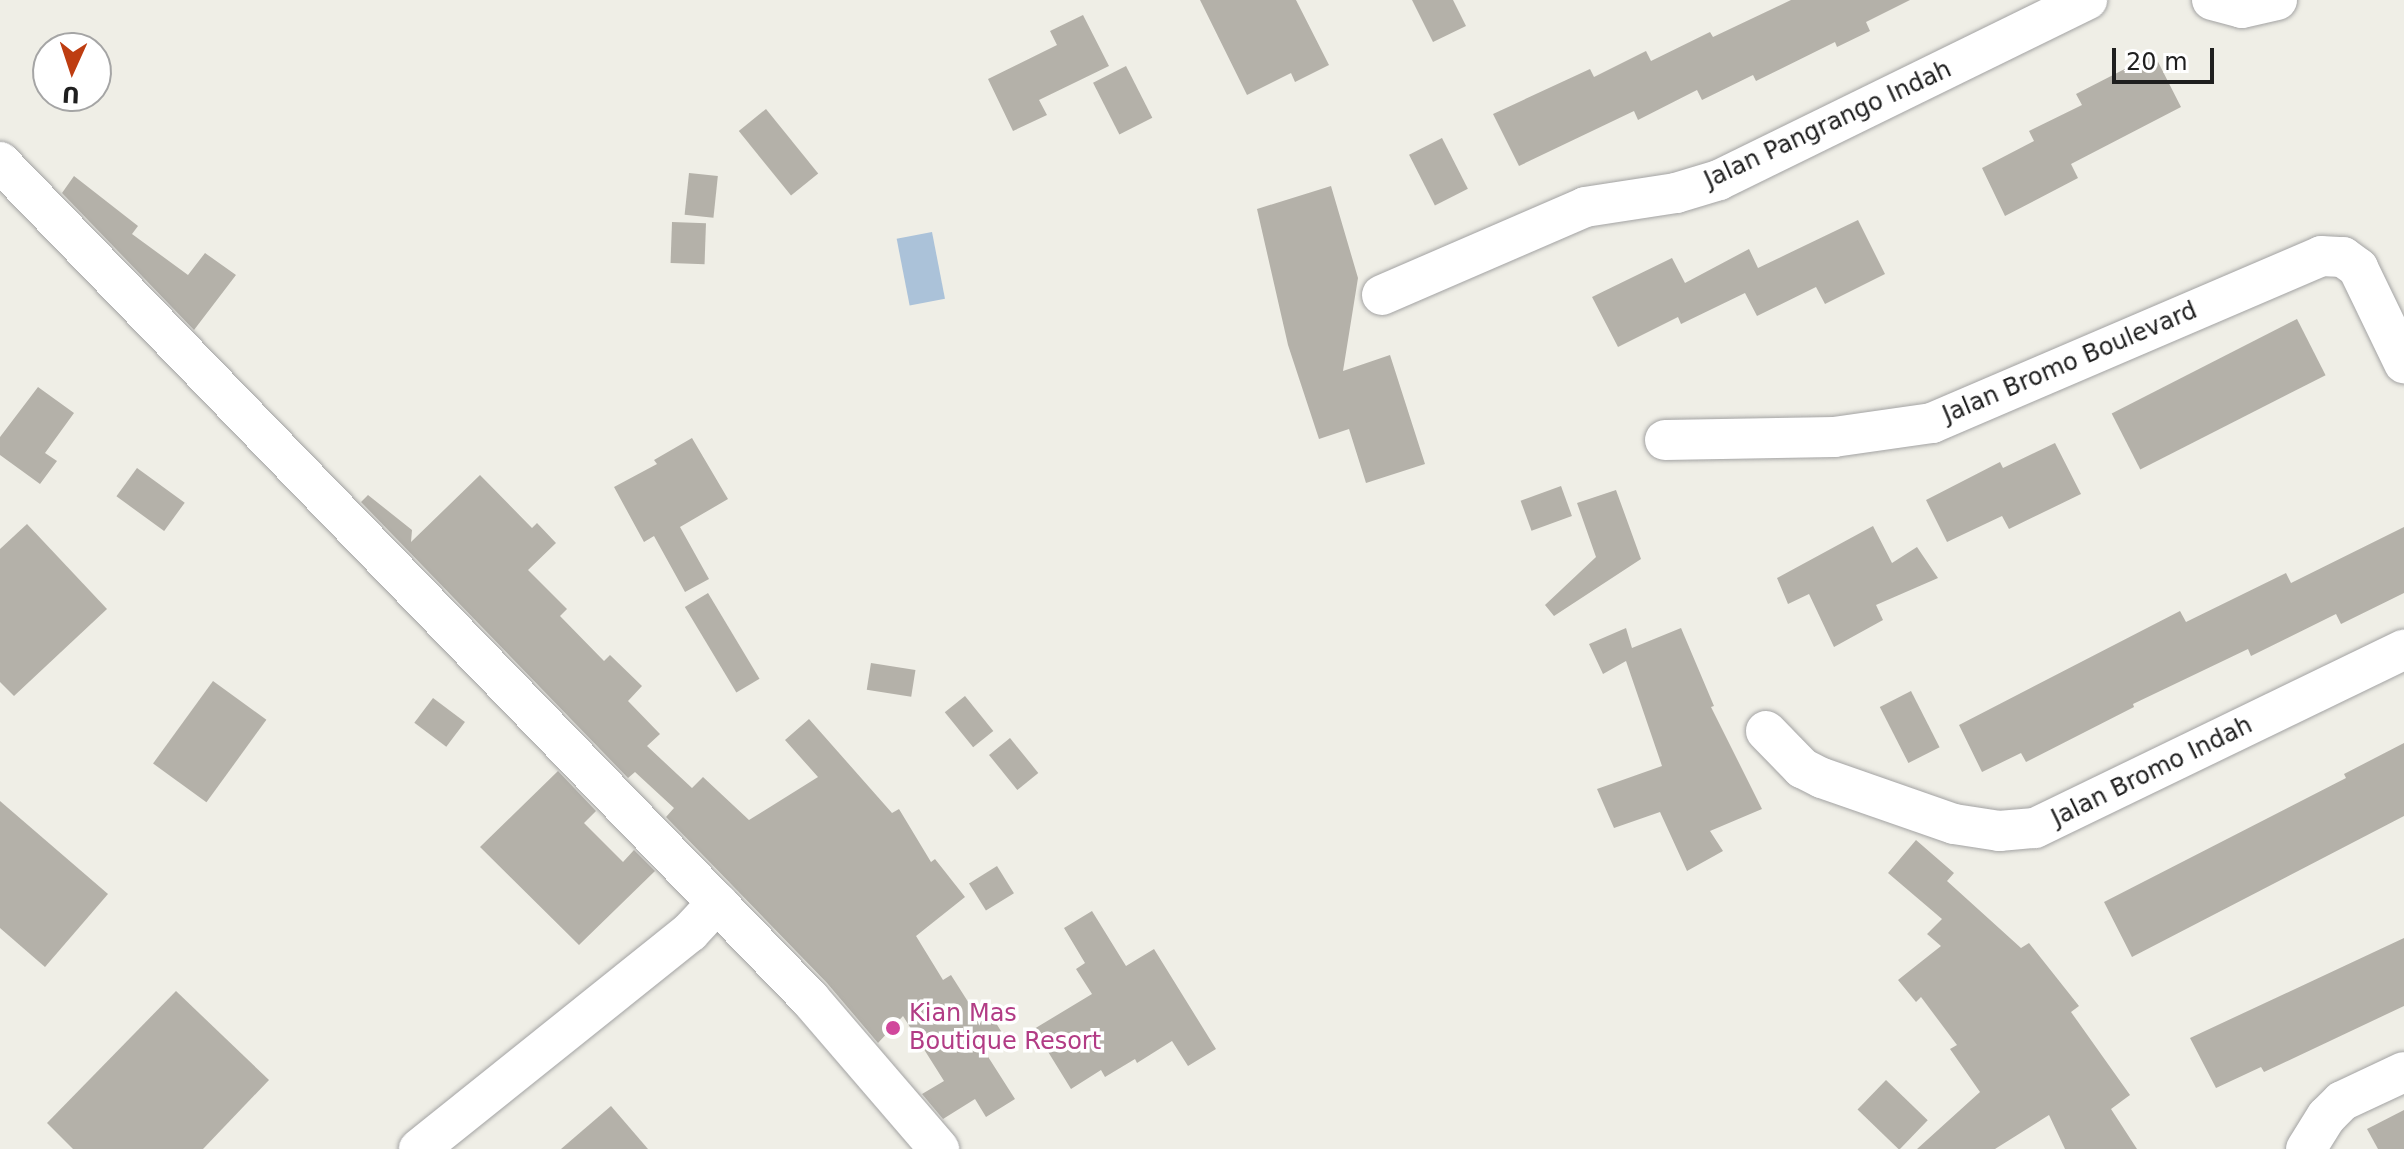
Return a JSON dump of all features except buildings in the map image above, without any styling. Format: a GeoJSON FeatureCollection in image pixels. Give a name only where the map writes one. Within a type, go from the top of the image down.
{"type":"FeatureCollection","features":[{"type":"Feature","properties":{"kind":"street","name":"Jalan Pangrango Indah"},"geometry":{"type":"LineString","coordinates":[[1382,295],[1585,207],[1676,193],[1719,180],[2087,0]]}},
{"type":"Feature","properties":{"kind":"street"},"geometry":{"type":"LineString","coordinates":[[2212,0],[2242,8],[2277,0]]}},
{"type":"Feature","properties":{"kind":"street"},"geometry":{"type":"LineString","coordinates":[[0,162],[810,999],[939,1149]]}},
{"type":"Feature","properties":{"kind":"street","name":"Jalan Bromo Boulevard"},"geometry":{"type":"LineString","coordinates":[[1665,440],[1834,437],[1932,423],[2321,256],[2343,257],[2358,268],[2404,363]]}},
{"type":"Feature","properties":{"kind":"street","name":"Jalan Bromo Indah"},"geometry":{"type":"LineString","coordinates":[[1766,731],[1802,768],[1822,778],[1954,824],[1999,831],[2035,828],[2404,650]]}},
{"type":"Feature","properties":{"kind":"street"},"geometry":{"type":"LineString","coordinates":[[419,1149],[690,932],[717,903]]}},
{"type":"Feature","properties":{"kind":"street"},"geometry":{"type":"LineString","coordinates":[[2306,1149],[2327,1116],[2342,1101],[2404,1072]]}},
{"type":"Feature","properties":{"kind":"water"},"geometry":{"type":"Polygon","coordinates":[[[932,232],[945,299],[910,306],[897,239],[932,232]]]}},
{"type":"Feature","properties":{"kind":"place","name":"Kian Mas Boutique Resort"},"geometry":{"type":"Point","coordinates":[893,1028]}}]}
